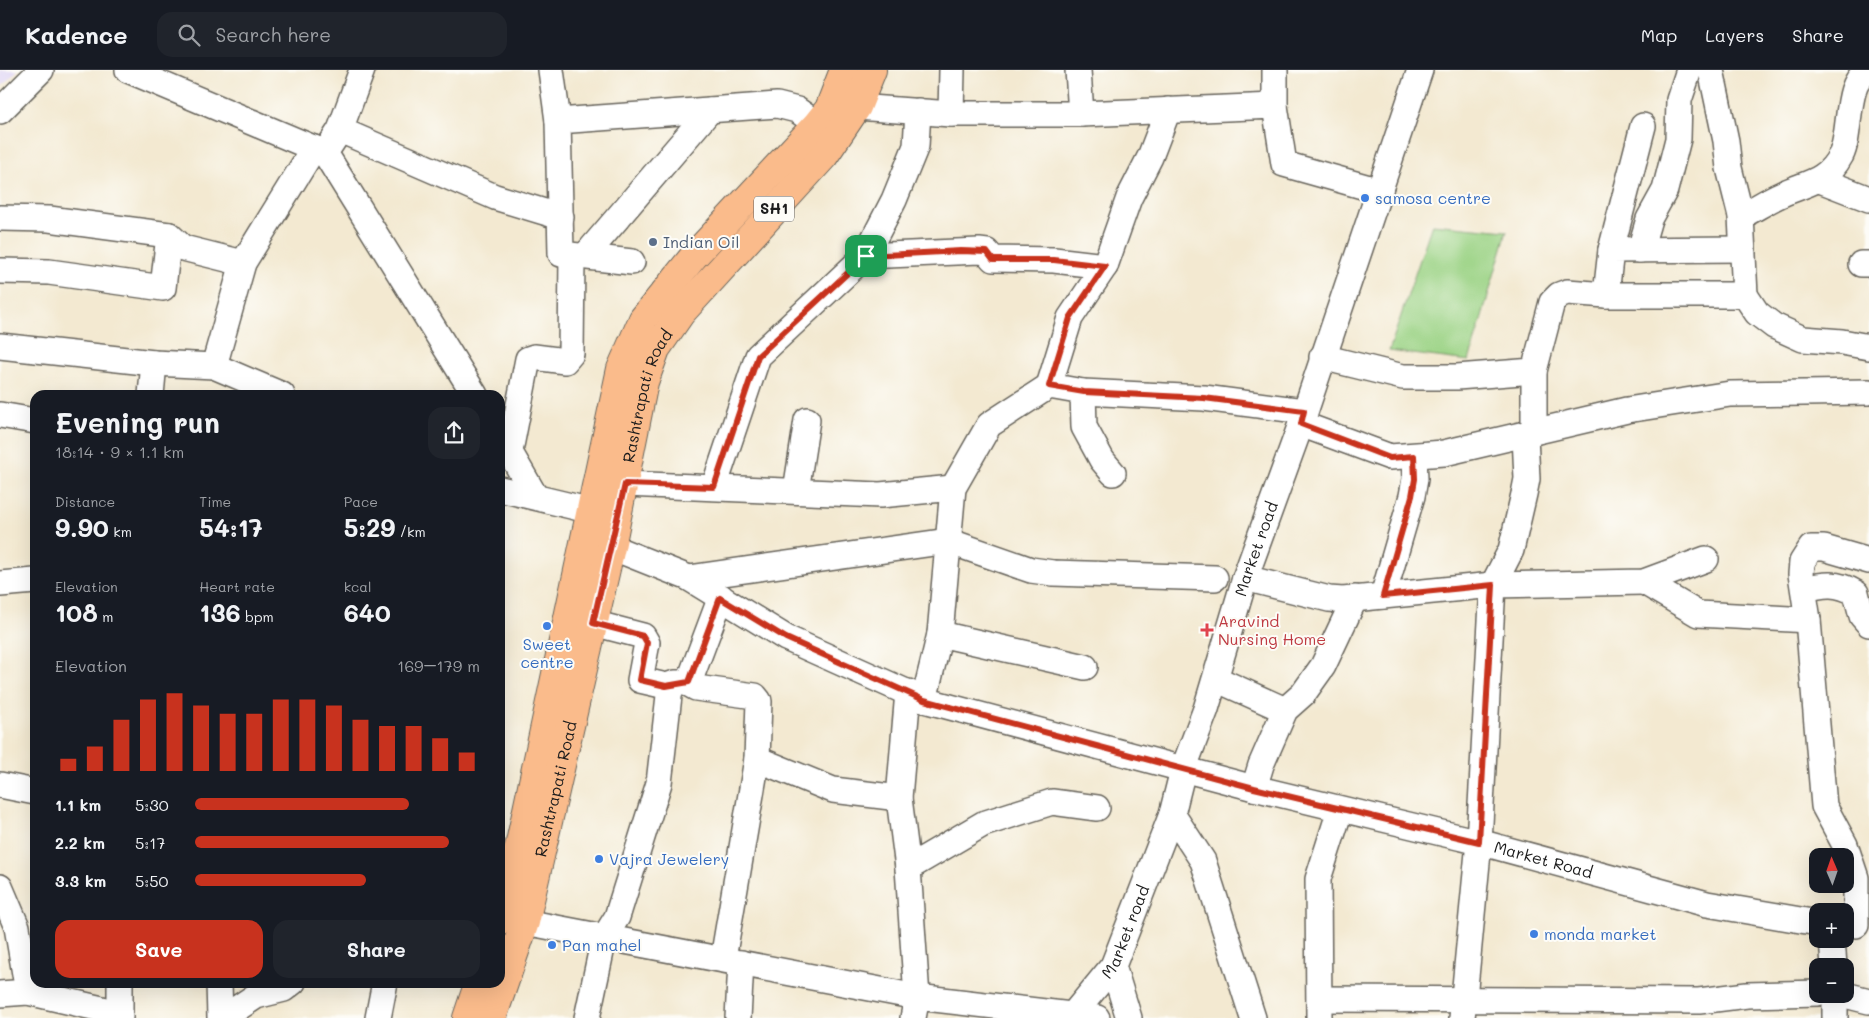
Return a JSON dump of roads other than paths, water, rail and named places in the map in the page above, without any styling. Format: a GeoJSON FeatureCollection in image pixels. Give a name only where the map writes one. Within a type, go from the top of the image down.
{"type":"FeatureCollection","features":[{"type":"Feature","properties":{"kind":"main road","name":"Rashtrapati Road"},"geometry":{"type":"LineString","coordinates":[[506,919],[520,844],[621,369],[643,319],[694,256],[817,124],[828,109],[844,70]]}},
{"type":"Feature","properties":{"kind":"main road","name":"Rashtrapati Road"},"geometry":{"type":"LineString","coordinates":[[506,919],[593,623],[612,547],[644,382],[656,349],[681,313],[824,156],[858,106],[872,70]]}},
{"type":"Feature","properties":{"kind":"main road"},"geometry":{"type":"LineString","coordinates":[[661,296],[681,313]]}},
{"type":"Feature","properties":{"kind":"main road"},"geometry":{"type":"LineString","coordinates":[[467,1018],[477,988]]}},
{"type":"Feature","properties":{"kind":"main road","name":"Rashtrapati Road"},"geometry":{"type":"LineString","coordinates":[[492,1018],[496,988]]}},
{"type":"Feature","properties":{"kind":"street"},"geometry":{"type":"LineString","coordinates":[[0,111],[41,70]]}},
{"type":"Feature","properties":{"kind":"street"},"geometry":{"type":"LineString","coordinates":[[128,70],[174,79],[319,150],[472,390]]}},
{"type":"Feature","properties":{"kind":"street"},"geometry":{"type":"LineString","coordinates":[[214,366],[243,263],[319,150],[340,130],[362,70]]}},
{"type":"Feature","properties":{"kind":"street"},"geometry":{"type":"LineString","coordinates":[[551,70],[558,121],[560,252],[562,255],[632,262]]}},
{"type":"Feature","properties":{"kind":"street"},"geometry":{"type":"LineString","coordinates":[[951,114],[952,70]]}},
{"type":"Feature","properties":{"kind":"street"},"geometry":{"type":"LineString","coordinates":[[1078,70],[1080,114]]}},
{"type":"Feature","properties":{"kind":"street"},"geometry":{"type":"LineString","coordinates":[[1275,70],[1276,106],[1284,164],[1380,191]]}},
{"type":"Feature","properties":{"kind":"street","name":"Market road"},"geometry":{"type":"LineString","coordinates":[[1072,1016],[1113,966],[1172,814],[1183,770],[1216,679],[1245,578],[1303,417],[1420,70]]}},
{"type":"Feature","properties":{"kind":"street"},"geometry":{"type":"LineString","coordinates":[[1640,250],[1650,219],[1665,190],[1678,139],[1679,100],[1689,70]]}},
{"type":"Feature","properties":{"kind":"street"},"geometry":{"type":"LineString","coordinates":[[1710,70],[1726,142],[1729,168],[1741,216],[1745,294],[1751,307],[1774,326],[1803,339],[1842,342],[1869,348]]}},
{"type":"Feature","properties":{"kind":"street"},"geometry":{"type":"LineString","coordinates":[[1741,216],[1783,193],[1820,180],[1834,167],[1842,154],[1847,140],[1852,91],[1859,78],[1869,71]]}},
{"type":"Feature","properties":{"kind":"street"},"geometry":{"type":"LineString","coordinates":[[558,121],[777,105],[797,110],[817,124]]}},
{"type":"Feature","properties":{"kind":"street"},"geometry":{"type":"LineString","coordinates":[[858,106],[951,114],[1080,114],[1276,106]]}},
{"type":"Feature","properties":{"kind":"street"},"geometry":{"type":"LineString","coordinates":[[535,496],[505,444],[528,359],[534,357],[565,360],[570,354],[579,256],[710,110]]}},
{"type":"Feature","properties":{"kind":"street"},"geometry":{"type":"LineString","coordinates":[[915,1008],[908,868],[899,798],[916,696],[940,634],[953,488],[989,425],[1049,386],[1070,318],[1105,266],[1129,198],[1150,157],[1168,110]]}},
{"type":"Feature","properties":{"kind":"street"},"geometry":{"type":"LineString","coordinates":[[714,487],[758,356],[866,256],[894,200],[916,146],[918,111]]}},
{"type":"Feature","properties":{"kind":"street"},"geometry":{"type":"LineString","coordinates":[[1606,295],[1611,250],[1643,126]]}},
{"type":"Feature","properties":{"kind":"street"},"geometry":{"type":"LineString","coordinates":[[340,130],[495,197],[560,217]]}},
{"type":"Feature","properties":{"kind":"street"},"geometry":{"type":"LineString","coordinates":[[1820,180],[1869,199]]}},
{"type":"Feature","properties":{"kind":"street"},"geometry":{"type":"LineString","coordinates":[[0,218],[49,219],[169,235],[182,248],[243,263]]}},
{"type":"Feature","properties":{"kind":"street"},"geometry":{"type":"LineString","coordinates":[[0,271],[50,272],[163,288],[169,235]]}},
{"type":"Feature","properties":{"kind":"street"},"geometry":{"type":"LineString","coordinates":[[1611,250],[1743,249]]}},
{"type":"Feature","properties":{"kind":"street"},"geometry":{"type":"LineString","coordinates":[[866,256],[979,251],[988,253],[993,260],[1054,260],[1105,266]]}},
{"type":"Feature","properties":{"kind":"street"},"geometry":{"type":"LineString","coordinates":[[1463,1008],[1479,842],[1493,585],[1511,550],[1527,480],[1534,371],[1552,302],[1559,295],[1568,292],[1606,295],[1745,294]]}},
{"type":"Feature","properties":{"kind":"street"},"geometry":{"type":"LineString","coordinates":[[0,346],[154,363],[214,366],[270,390]]}},
{"type":"Feature","properties":{"kind":"street"},"geometry":{"type":"LineString","coordinates":[[1322,357],[1403,377],[1457,377],[1534,371]]}},
{"type":"Feature","properties":{"kind":"street"},"geometry":{"type":"LineString","coordinates":[[151,390],[154,363]]}},
{"type":"Feature","properties":{"kind":"street"},"geometry":{"type":"LineString","coordinates":[[1049,386],[1084,392],[1204,398],[1303,417],[1390,458],[1444,453],[1627,410],[1730,394],[1869,392]]}},
{"type":"Feature","properties":{"kind":"street"},"geometry":{"type":"LineString","coordinates":[[1084,392],[1084,427],[1102,460],[1113,472]]}},
{"type":"Feature","properties":{"kind":"street"},"geometry":{"type":"LineString","coordinates":[[0,415],[30,420]]}},
{"type":"Feature","properties":{"kind":"street"},"geometry":{"type":"LineString","coordinates":[[796,491],[807,420]]}},
{"type":"Feature","properties":{"kind":"street"},"geometry":{"type":"LineString","coordinates":[[1383,596],[1412,496],[1415,479],[1414,456]]}},
{"type":"Feature","properties":{"kind":"street"},"geometry":{"type":"LineString","coordinates":[[625,484],[880,495],[953,488]]}},
{"type":"Feature","properties":{"kind":"street"},"geometry":{"type":"LineString","coordinates":[[505,495],[535,496],[592,511]]}},
{"type":"Feature","properties":{"kind":"street"},"geometry":{"type":"LineString","coordinates":[[689,578],[948,541],[1031,570],[1053,573],[1215,578]]}},
{"type":"Feature","properties":{"kind":"street","name":"Market Road"},"geometry":{"type":"LineString","coordinates":[[612,547],[689,578],[786,638],[916,696],[1183,770],[1340,810],[1479,842],[1707,904],[1809,921]]}},
{"type":"Feature","properties":{"kind":"street"},"geometry":{"type":"LineString","coordinates":[[1857,924],[1856,878],[1845,845],[1824,806],[1802,562],[1811,548],[1824,548],[1869,561]]}},
{"type":"Feature","properties":{"kind":"street"},"geometry":{"type":"LineString","coordinates":[[1245,578],[1329,599],[1355,598],[1493,585],[1644,582],[1706,559]]}},
{"type":"Feature","properties":{"kind":"street"},"geometry":{"type":"LineString","coordinates":[[0,584],[13,585],[30,582]]}},
{"type":"Feature","properties":{"kind":"street"},"geometry":{"type":"LineString","coordinates":[[1644,582],[1698,614],[1808,620]]}},
{"type":"Feature","properties":{"kind":"street"},"geometry":{"type":"LineString","coordinates":[[1804,589],[1834,584],[1846,587],[1856,593],[1866,620]]}},
{"type":"Feature","properties":{"kind":"street"},"geometry":{"type":"LineString","coordinates":[[1866,620],[1869,589]]}},
{"type":"Feature","properties":{"kind":"street"},"geometry":{"type":"LineString","coordinates":[[587,1018],[604,938],[617,917],[659,783],[678,685],[691,677],[720,598]]}},
{"type":"Feature","properties":{"kind":"street"},"geometry":{"type":"LineString","coordinates":[[1254,788],[1261,765],[1284,710],[1303,694],[1323,666],[1355,598]]}},
{"type":"Feature","properties":{"kind":"street"},"geometry":{"type":"LineString","coordinates":[[593,623],[643,636],[647,643],[640,680],[755,696],[759,701],[756,759],[732,961],[738,1018]]}},
{"type":"Feature","properties":{"kind":"street"},"geometry":{"type":"LineString","coordinates":[[940,634],[1085,668]]}},
{"type":"Feature","properties":{"kind":"street"},"geometry":{"type":"LineString","coordinates":[[1216,679],[1284,710]]}},
{"type":"Feature","properties":{"kind":"street"},"geometry":{"type":"LineString","coordinates":[[756,759],[833,790],[899,798]]}},
{"type":"Feature","properties":{"kind":"street"},"geometry":{"type":"LineString","coordinates":[[0,785],[30,791]]}},
{"type":"Feature","properties":{"kind":"street"},"geometry":{"type":"LineString","coordinates":[[908,868],[983,824],[1052,802],[1097,808]]}},
{"type":"Feature","properties":{"kind":"street"},"geometry":{"type":"LineString","coordinates":[[1340,810],[1318,879],[1320,1008],[1698,1009],[1747,995],[1809,993]]}},
{"type":"Feature","properties":{"kind":"street"},"geometry":{"type":"LineString","coordinates":[[1172,814],[1203,861],[1253,1018]]}},
{"type":"Feature","properties":{"kind":"street"},"geometry":{"type":"LineString","coordinates":[[0,886],[17,927],[28,992]]}},
{"type":"Feature","properties":{"kind":"street"},"geometry":{"type":"LineString","coordinates":[[506,919],[732,961],[915,1008],[1097,1018]]}},
{"type":"Feature","properties":{"kind":"street"},"geometry":{"type":"LineString","coordinates":[[1113,966],[1129,1018]]}},
{"type":"Feature","properties":{"kind":"street"},"geometry":{"type":"LineString","coordinates":[[0,994],[28,992],[119,1016],[120,988]]}},
{"type":"Feature","properties":{"kind":"street"},"geometry":{"type":"LineString","coordinates":[[220,988],[222,1018],[256,996],[285,988]]}},
{"type":"Feature","properties":{"kind":"street"},"geometry":{"type":"LineString","coordinates":[[378,1018],[384,988]]}},
{"type":"Feature","properties":{"kind":"street"},"geometry":{"type":"LineString","coordinates":[[1854,997],[1869,1000]]}},
{"type":"Feature","properties":{"kind":"street"},"geometry":{"type":"LineString","coordinates":[[1835,1003],[1835,1018]]}},
{"type":"Feature","properties":{"kind":"place","name":"samosa centre"},"geometry":{"type":"Point","coordinates":[1365,198]}},
{"type":"Feature","properties":{"kind":"place","name":"Indian Oil"},"geometry":{"type":"Point","coordinates":[653,242]}},
{"type":"Feature","properties":{"kind":"place","name":"Sweet centre"},"geometry":{"type":"Point","coordinates":[547,626]}},
{"type":"Feature","properties":{"kind":"place","name":"Aravind Nursing Home"},"geometry":{"type":"Point","coordinates":[1207,630]}},
{"type":"Feature","properties":{"kind":"place","name":"Vajra Jewelery"},"geometry":{"type":"Point","coordinates":[599,859]}},
{"type":"Feature","properties":{"kind":"place","name":"monda market"},"geometry":{"type":"Point","coordinates":[1534,934]}},
{"type":"Feature","properties":{"kind":"place","name":"Pan mahel"},"geometry":{"type":"Point","coordinates":[552,945]}}]}
